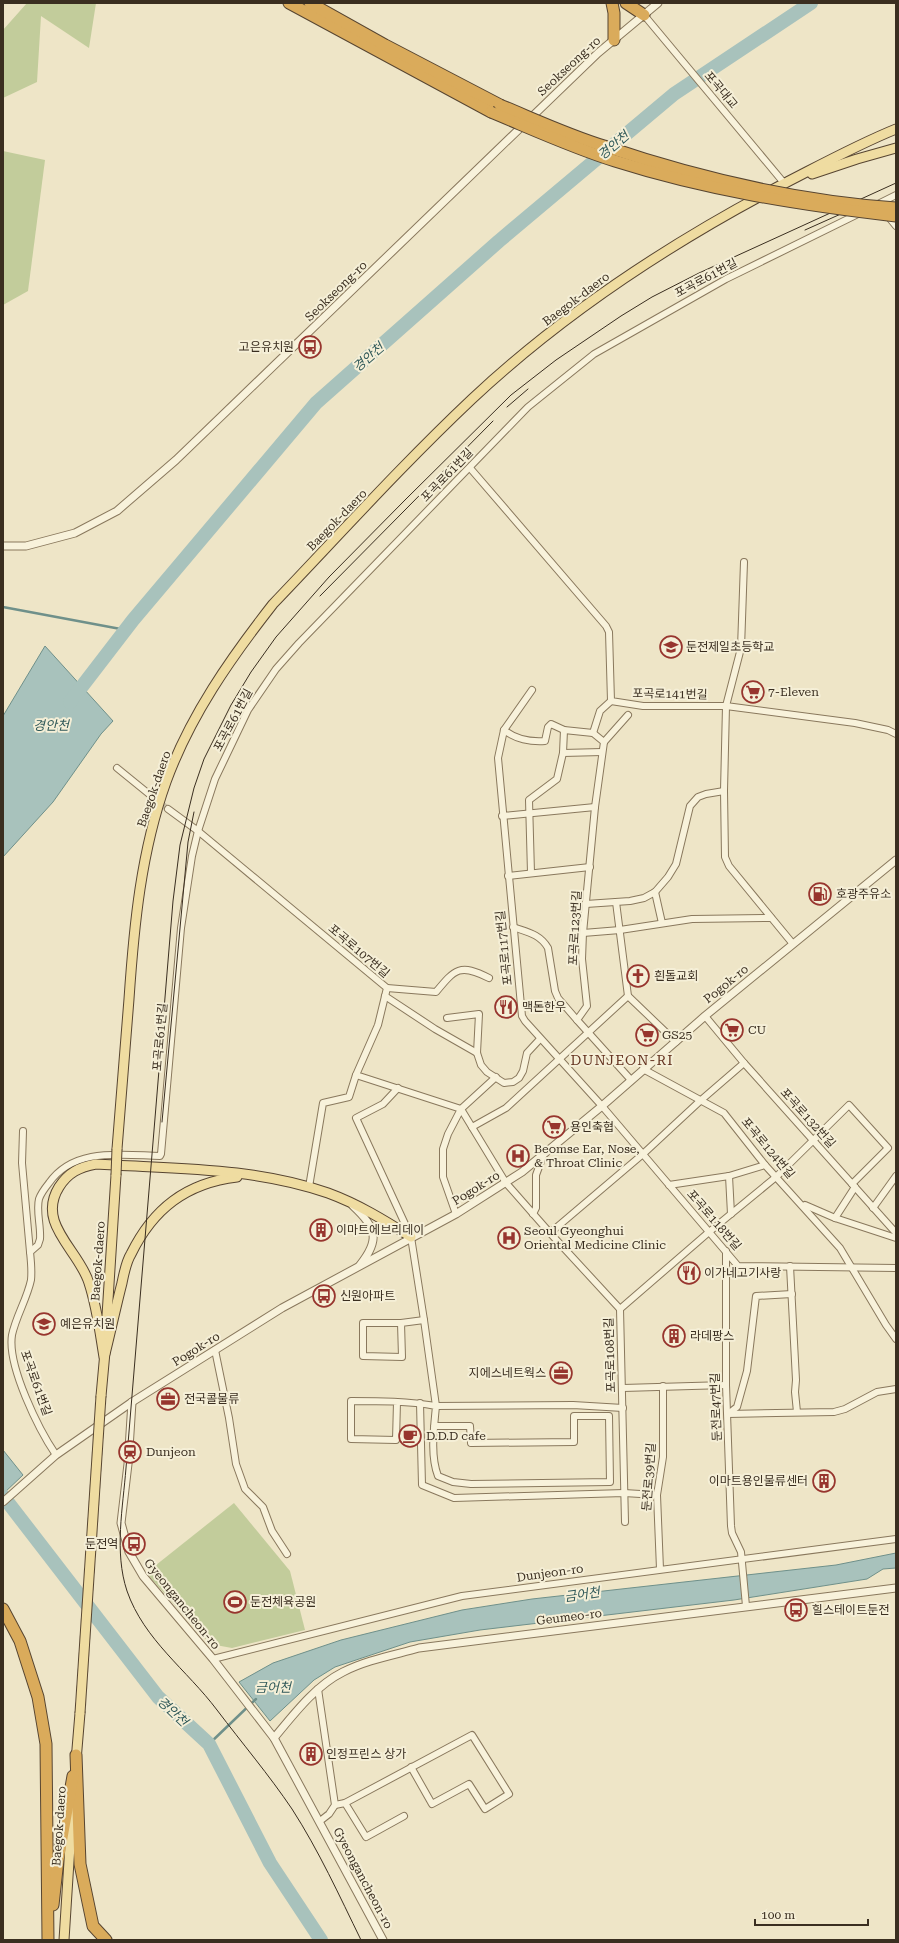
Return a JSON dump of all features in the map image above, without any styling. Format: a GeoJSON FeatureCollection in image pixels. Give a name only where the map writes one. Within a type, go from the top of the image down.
{"type":"FeatureCollection","features":[{"type":"Feature","properties":{"kind":"highway"},"geometry":{"type":"LineString","coordinates":[[289,3],[495,109],[614,161],[662,175],[765,198],[816,207],[896,216]]}},
{"type":"Feature","properties":{"kind":"highway"},"geometry":{"type":"LineString","coordinates":[[310,3],[386,45],[495,109],[602,146],[692,173],[809,198],[896,208]]}},
{"type":"Feature","properties":{"kind":"highway"},"geometry":{"type":"LineString","coordinates":[[324,3],[377,36],[386,45]]}},
{"type":"Feature","properties":{"kind":"highway"},"geometry":{"type":"LineString","coordinates":[[612,3],[614,13],[614,40]]}},
{"type":"Feature","properties":{"kind":"highway"},"geometry":{"type":"LineString","coordinates":[[626,3],[647,18]]}},
{"type":"Feature","properties":{"kind":"highway"},"geometry":{"type":"LineString","coordinates":[[633,3],[647,18]]}},
{"type":"Feature","properties":{"kind":"highway"},"geometry":{"type":"LineString","coordinates":[[3,1609],[20,1641],[38,1696],[46,1744],[48,1940]]}},
{"type":"Feature","properties":{"kind":"highway"},"geometry":{"type":"LineString","coordinates":[[48,1940],[58,1860],[76,1755]]}},
{"type":"Feature","properties":{"kind":"highway"},"geometry":{"type":"LineString","coordinates":[[76,1755],[80,1864],[93,1926],[106,1940]]}},
{"type":"Feature","properties":{"kind":"main road","name":"Baegok-daero"},"geometry":{"type":"LineString","coordinates":[[64,1940],[134,925],[147,845],[166,782],[179,752],[209,692],[230,661],[273,604],[433,438],[474,398],[520,358],[588,306],[665,251],[741,206],[784,183],[861,144],[896,129]]}},
{"type":"Feature","properties":{"kind":"main road"},"geometry":{"type":"LineString","coordinates":[[784,183],[856,159],[896,148]]}},
{"type":"Feature","properties":{"kind":"main road"},"geometry":{"type":"LineString","coordinates":[[104,1357],[89,1282],[81,1266],[56,1228],[53,1217],[53,1204],[56,1192],[64,1179],[83,1166],[96,1164],[257,1175],[309,1187],[347,1201],[376,1215],[411,1237]]}},
{"type":"Feature","properties":{"kind":"main road"},"geometry":{"type":"LineString","coordinates":[[104,1357],[130,1254],[156,1214],[187,1191],[203,1184],[225,1179],[257,1175]]}},
{"type":"Feature","properties":{"kind":"street","name":"Seokseong-ro"},"geometry":{"type":"LineString","coordinates":[[3,546],[26,546],[74,533],[117,510],[176,460],[598,53],[614,40],[647,18],[658,3]]}},
{"type":"Feature","properties":{"kind":"street","name":"포곡대교"},"geometry":{"type":"LineString","coordinates":[[647,18],[784,183]]}},
{"type":"Feature","properties":{"kind":"street","name":"포곡로61번길"},"geometry":{"type":"LineString","coordinates":[[56,1455],[45,1439],[26,1396],[12,1352],[11,1343],[14,1326],[32,1272],[30,1252],[38,1245],[40,1239],[39,1198],[51,1179],[64,1167],[78,1159],[91,1157],[160,1156],[161,1154],[181,928],[192,856],[198,831],[215,779],[248,710],[276,669],[528,407],[594,354],[726,279],[896,195]]}},
{"type":"Feature","properties":{"kind":"street"},"geometry":{"type":"LineString","coordinates":[[878,204],[896,226]]}},
{"type":"Feature","properties":{"kind":"street"},"geometry":{"type":"LineString","coordinates":[[470,468],[606,626],[608,632],[611,701],[600,711],[593,733]]}},
{"type":"Feature","properties":{"kind":"street"},"geometry":{"type":"LineString","coordinates":[[744,562],[741,648],[726,706],[724,791],[725,857],[729,866],[793,944]]}},
{"type":"Feature","properties":{"kind":"street"},"geometry":{"type":"LineString","coordinates":[[532,690],[504,730],[517,738],[539,742],[545,741],[548,727],[551,724],[564,730],[593,733],[604,742],[628,715]]}},
{"type":"Feature","properties":{"kind":"street","name":"포곡로141번길"},"geometry":{"type":"LineString","coordinates":[[611,701],[643,706],[726,706],[855,723],[888,730],[896,734]]}},
{"type":"Feature","properties":{"kind":"street","name":"포곡로117번길"},"geometry":{"type":"LineString","coordinates":[[504,730],[498,758],[502,816],[522,1016],[540,1039],[602,1106]]}},
{"type":"Feature","properties":{"kind":"street"},"geometry":{"type":"LineString","coordinates":[[531,873],[528,813],[529,800],[557,779],[564,753],[564,730]]}},
{"type":"Feature","properties":{"kind":"street","name":"포곡로123번길"},"geometry":{"type":"LineString","coordinates":[[577,1020],[587,1006],[582,959],[583,933],[595,807],[604,742]]}},
{"type":"Feature","properties":{"kind":"street"},"geometry":{"type":"LineString","coordinates":[[564,753],[602,752]]}},
{"type":"Feature","properties":{"kind":"street"},"geometry":{"type":"LineString","coordinates":[[117,768],[149,794]]}},
{"type":"Feature","properties":{"kind":"street"},"geometry":{"type":"LineString","coordinates":[[586,904],[644,898],[655,892],[668,878],[676,864],[690,806],[698,797],[724,791]]}},
{"type":"Feature","properties":{"kind":"street"},"geometry":{"type":"LineString","coordinates":[[502,816],[595,807]]}},
{"type":"Feature","properties":{"kind":"street","name":"포곡로107번길"},"geometry":{"type":"LineString","coordinates":[[168,809],[198,831],[387,988],[373,1038],[356,1075],[349,1097],[323,1103],[309,1187]]}},
{"type":"Feature","properties":{"kind":"street","name":"Pogok-ro"},"geometry":{"type":"LineString","coordinates":[[3,1502],[56,1455],[132,1402],[282,1308],[456,1214],[506,1183],[543,1156],[705,1016],[896,860]]}},
{"type":"Feature","properties":{"kind":"street"},"geometry":{"type":"LineString","coordinates":[[508,876],[590,867]]}},
{"type":"Feature","properties":{"kind":"street"},"geometry":{"type":"LineString","coordinates":[[655,892],[662,923]]}},
{"type":"Feature","properties":{"kind":"street"},"geometry":{"type":"LineString","coordinates":[[616,902],[628,996],[676,1042]]}},
{"type":"Feature","properties":{"kind":"street"},"geometry":{"type":"LineString","coordinates":[[583,933],[620,930],[692,918],[771,918]]}},
{"type":"Feature","properties":{"kind":"street"},"geometry":{"type":"LineString","coordinates":[[513,927],[533,934],[544,941],[548,948],[555,991],[558,998],[631,1080]]}},
{"type":"Feature","properties":{"kind":"street"},"geometry":{"type":"LineString","coordinates":[[387,988],[436,992],[450,975],[456,971],[466,970],[475,971],[489,978]]}},
{"type":"Feature","properties":{"kind":"street"},"geometry":{"type":"LineString","coordinates":[[385,996],[435,1029],[477,1053]]}},
{"type":"Feature","properties":{"kind":"street"},"geometry":{"type":"LineString","coordinates":[[472,1127],[506,1108],[628,996]]}},
{"type":"Feature","properties":{"kind":"street"},"geometry":{"type":"LineString","coordinates":[[447,1018],[479,1014],[477,1053],[481,1065],[504,1083],[513,1082],[519,1078],[523,1071],[527,1053],[540,1039]]}},
{"type":"Feature","properties":{"kind":"street","name":"포곡로132번길"},"geometry":{"type":"LineString","coordinates":[[705,1016],[744,1063],[896,1233]]}},
{"type":"Feature","properties":{"kind":"street"},"geometry":{"type":"LineString","coordinates":[[550,1233],[643,1154],[700,1101],[744,1063]]}},
{"type":"Feature","properties":{"kind":"street","name":"포곡로124번길"},"geometry":{"type":"LineString","coordinates":[[643,1069],[724,1113],[765,1165],[840,1248],[896,1339]]}},
{"type":"Feature","properties":{"kind":"street"},"geometry":{"type":"LineString","coordinates":[[356,1075],[461,1109],[506,1183]]}},
{"type":"Feature","properties":{"kind":"street"},"geometry":{"type":"LineString","coordinates":[[456,1214],[444,1177],[443,1155],[448,1134],[461,1109],[496,1077]]}},
{"type":"Feature","properties":{"kind":"street"},"geometry":{"type":"LineString","coordinates":[[398,1088],[383,1104],[356,1118],[411,1237],[436,1406],[434,1426],[434,1465],[438,1476],[454,1482],[471,1484],[610,1482],[609,1416],[574,1416],[574,1442],[471,1443],[470,1426],[434,1426]]}},
{"type":"Feature","properties":{"kind":"street"},"geometry":{"type":"LineString","coordinates":[[620,1309],[709,1232],[776,1177],[849,1105],[888,1148],[853,1185],[835,1218]]}},
{"type":"Feature","properties":{"kind":"street","name":"포곡로118번길"},"geometry":{"type":"LineString","coordinates":[[602,1106],[738,1266],[896,1268]]}},
{"type":"Feature","properties":{"kind":"street"},"geometry":{"type":"LineString","coordinates":[[23,1131],[22,1163],[30,1252]]}},
{"type":"Feature","properties":{"kind":"street"},"geometry":{"type":"LineString","coordinates":[[533,1214],[536,1208],[536,1175],[543,1156]]}},
{"type":"Feature","properties":{"kind":"street"},"geometry":{"type":"LineString","coordinates":[[669,1185],[729,1176],[765,1165]]}},
{"type":"Feature","properties":{"kind":"street"},"geometry":{"type":"LineString","coordinates":[[729,1176],[731,1214]]}},
{"type":"Feature","properties":{"kind":"street"},"geometry":{"type":"LineString","coordinates":[[873,1208],[896,1176]]}},
{"type":"Feature","properties":{"kind":"street","name":"포곡로108번길"},"geometry":{"type":"LineString","coordinates":[[506,1183],[620,1309],[625,1522]]}},
{"type":"Feature","properties":{"kind":"street"},"geometry":{"type":"LineString","coordinates":[[347,1201],[364,1216],[371,1227],[373,1238],[371,1251],[358,1268]]}},
{"type":"Feature","properties":{"kind":"street"},"geometry":{"type":"LineString","coordinates":[[800,1202],[816,1211],[896,1238]]}},
{"type":"Feature","properties":{"kind":"street","name":"둔전로47번길"},"geometry":{"type":"LineString","coordinates":[[726,1251],[726,1385],[731,1526],[732,1533],[741,1552],[746,1606]]}},
{"type":"Feature","properties":{"kind":"street"},"geometry":{"type":"LineString","coordinates":[[790,1266],[794,1392],[797,1412]]}},
{"type":"Feature","properties":{"kind":"street"},"geometry":{"type":"LineString","coordinates":[[728,1414],[737,1407],[747,1371],[756,1296],[792,1294]]}},
{"type":"Feature","properties":{"kind":"street"},"geometry":{"type":"LineString","coordinates":[[401,1323],[402,1357],[363,1356],[363,1323],[401,1323],[424,1320]]}},
{"type":"Feature","properties":{"kind":"street"},"geometry":{"type":"LineString","coordinates":[[215,1350],[236,1464],[245,1489],[263,1507],[272,1531],[287,1554]]}},
{"type":"Feature","properties":{"kind":"street"},"geometry":{"type":"LineString","coordinates":[[623,1388],[726,1385]]}},
{"type":"Feature","properties":{"kind":"street","name":"둔전로39번길"},"geometry":{"type":"LineString","coordinates":[[660,1570],[657,1495],[663,1457],[663,1386]]}},
{"type":"Feature","properties":{"kind":"street"},"geometry":{"type":"LineString","coordinates":[[728,1414],[834,1412],[845,1409],[877,1392],[896,1389]]}},
{"type":"Feature","properties":{"kind":"street"},"geometry":{"type":"LineString","coordinates":[[397,1402],[396,1440],[351,1439],[351,1401],[397,1402],[420,1403],[436,1406],[573,1405],[623,1408]]}},
{"type":"Feature","properties":{"kind":"street","name":"Gyeongancheon-ro"},"geometry":{"type":"LineString","coordinates":[[132,1402],[128,1464],[121,1523],[124,1539],[129,1552],[143,1576],[213,1659],[274,1738],[383,1940]]}},
{"type":"Feature","properties":{"kind":"street"},"geometry":{"type":"LineString","coordinates":[[420,1403],[422,1485],[454,1498],[624,1493],[657,1495]]}},
{"type":"Feature","properties":{"kind":"street","name":"Dunjeon-ro"},"geometry":{"type":"LineString","coordinates":[[213,1659],[462,1596],[896,1539]]}},
{"type":"Feature","properties":{"kind":"street","name":"Geumeo-ro"},"geometry":{"type":"LineString","coordinates":[[274,1738],[318,1689],[342,1672],[355,1666],[436,1644],[896,1588]]}},
{"type":"Feature","properties":{"kind":"street"},"geometry":{"type":"LineString","coordinates":[[318,1689],[335,1804],[329,1814],[320,1821]]}},
{"type":"Feature","properties":{"kind":"street"},"geometry":{"type":"LineString","coordinates":[[335,1804],[345,1803],[411,1768],[472,1736],[509,1794],[485,1809],[469,1784],[432,1804],[411,1768]]}},
{"type":"Feature","properties":{"kind":"street"},"geometry":{"type":"LineString","coordinates":[[345,1803],[366,1836],[404,1816]]}},
{"type":"Feature","properties":{"kind":"green space"},"geometry":{"type":"Polygon","coordinates":[[[27,3],[96,3],[89,48],[41,16],[37,82],[3,98],[3,30],[27,3]]]}},
{"type":"Feature","properties":{"kind":"green space"},"geometry":{"type":"Polygon","coordinates":[[[3,151],[45,160],[28,291],[3,305],[3,151]]]}},
{"type":"Feature","properties":{"kind":"green space","name":"둔전체육공원"},"geometry":{"type":"Polygon","coordinates":[[[234,1503],[290,1571],[305,1630],[232,1648],[210,1644],[146,1573],[234,1503]]]}},
{"type":"Feature","properties":{"kind":"water","name":"경안천"},"geometry":{"type":"Polygon","coordinates":[[[45,646],[113,721],[101,734],[53,802],[3,857],[3,716],[45,646]]]}},
{"type":"Feature","properties":{"kind":"water"},"geometry":{"type":"Polygon","coordinates":[[[3,1450],[23,1475],[3,1494],[3,1450]]]}},
{"type":"Feature","properties":{"kind":"water","name":"금어천"},"geometry":{"type":"Polygon","coordinates":[[[896,1553],[896,1568],[883,1569],[867,1579],[734,1600],[480,1630],[410,1642],[335,1667],[314,1680],[270,1721],[239,1682],[273,1663],[341,1640],[462,1610],[532,1599],[836,1565],[896,1553]]]}},
{"type":"Feature","properties":{"kind":"waterway","name":"경안천"},"geometry":{"type":"LineString","coordinates":[[70,702],[133,620],[316,403],[499,241],[674,94],[811,3]]}},
{"type":"Feature","properties":{"kind":"waterway"},"geometry":{"type":"LineString","coordinates":[[3,607],[126,630]]}},
{"type":"Feature","properties":{"kind":"waterway","name":"경안천"},"geometry":{"type":"LineString","coordinates":[[3,1496],[158,1697],[209,1744],[270,1863],[321,1940]]}},
{"type":"Feature","properties":{"kind":"waterway","name":"금어천"},"geometry":{"type":"LineString","coordinates":[[209,1744],[256,1699]]}},
{"type":"Feature","properties":{"kind":"tunnel"},"geometry":{"type":"LineString","coordinates":[[149,794],[168,809]]}},
{"type":"Feature","properties":{"kind":"tram line"},"geometry":{"type":"LineString","coordinates":[[361,1940],[320,1857],[292,1809],[265,1771],[205,1695],[167,1654],[144,1625],[127,1591],[123,1576],[120,1530],[173,901],[180,845],[194,788],[204,759],[231,705],[251,672],[276,637],[329,577],[511,395],[556,360],[652,297],[699,273],[896,183]]}},
{"type":"Feature","properties":{"kind":"tram line"},"geometry":{"type":"LineString","coordinates":[[805,230],[852,209]]}},
{"type":"Feature","properties":{"kind":"tram line"},"geometry":{"type":"LineString","coordinates":[[507,407],[528,389]]}},
{"type":"Feature","properties":{"kind":"tram line"},"geometry":{"type":"LineString","coordinates":[[320,596],[493,421]]}},
{"type":"Feature","properties":{"kind":"tram line"},"geometry":{"type":"LineString","coordinates":[[162,1122],[188,842],[194,812]]}},
{"type":"Feature","properties":{"kind":"place","name":"고은유치원"},"geometry":{"type":"Point","coordinates":[310,347]}},
{"type":"Feature","properties":{"kind":"place","name":"둔전제일초등학교"},"geometry":{"type":"Point","coordinates":[671,647]}},
{"type":"Feature","properties":{"kind":"place","name":"7-Eleven"},"geometry":{"type":"Point","coordinates":[753,692]}},
{"type":"Feature","properties":{"kind":"place","name":"호광주유소"},"geometry":{"type":"Point","coordinates":[820,894]}},
{"type":"Feature","properties":{"kind":"place","name":"흰돌교회"},"geometry":{"type":"Point","coordinates":[638,976]}},
{"type":"Feature","properties":{"kind":"place","name":"맥돈한우"},"geometry":{"type":"Point","coordinates":[506,1007]}},
{"type":"Feature","properties":{"kind":"place","name":"CU"},"geometry":{"type":"Point","coordinates":[732,1030]}},
{"type":"Feature","properties":{"kind":"place","name":"GS25"},"geometry":{"type":"Point","coordinates":[647,1035]}},
{"type":"Feature","properties":{"kind":"place","name":"용인축협"},"geometry":{"type":"Point","coordinates":[554,1127]}},
{"type":"Feature","properties":{"kind":"place","name":"Beomse Ear, Nose, & Throat Clinic"},"geometry":{"type":"Point","coordinates":[518,1156]}},
{"type":"Feature","properties":{"kind":"place","name":"이마트에브리데이"},"geometry":{"type":"Point","coordinates":[321,1230]}},
{"type":"Feature","properties":{"kind":"place","name":"Seoul Gyeonghui Oriental Medicine Clinic"},"geometry":{"type":"Point","coordinates":[509,1238]}},
{"type":"Feature","properties":{"kind":"place","name":"이가네고기사랑"},"geometry":{"type":"Point","coordinates":[689,1273]}},
{"type":"Feature","properties":{"kind":"place","name":"신원아파트"},"geometry":{"type":"Point","coordinates":[324,1296]}},
{"type":"Feature","properties":{"kind":"place","name":"예은유치원"},"geometry":{"type":"Point","coordinates":[44,1324]}},
{"type":"Feature","properties":{"kind":"place","name":"라데팡스"},"geometry":{"type":"Point","coordinates":[674,1336]}},
{"type":"Feature","properties":{"kind":"place","name":"지에스네트웍스"},"geometry":{"type":"Point","coordinates":[561,1373]}},
{"type":"Feature","properties":{"kind":"place","name":"전국콜물류"},"geometry":{"type":"Point","coordinates":[168,1399]}},
{"type":"Feature","properties":{"kind":"place","name":"D.D.D cafe"},"geometry":{"type":"Point","coordinates":[410,1436]}},
{"type":"Feature","properties":{"kind":"place","name":"Dunjeon"},"geometry":{"type":"Point","coordinates":[130,1452]}},
{"type":"Feature","properties":{"kind":"place","name":"이마트용인물류센터"},"geometry":{"type":"Point","coordinates":[824,1481]}},
{"type":"Feature","properties":{"kind":"place","name":"둔전역"},"geometry":{"type":"Point","coordinates":[134,1544]}},
{"type":"Feature","properties":{"kind":"place","name":"둔전체육공원"},"geometry":{"type":"Point","coordinates":[235,1602]}},
{"type":"Feature","properties":{"kind":"place","name":"힐스테이트둔전"},"geometry":{"type":"Point","coordinates":[796,1610]}},
{"type":"Feature","properties":{"kind":"place","name":"인정프린스 상가"},"geometry":{"type":"Point","coordinates":[311,1754]}},
{"type":"Feature","properties":{"kind":"district","name":"DUNJEON-RI"},"geometry":{"type":"Point","coordinates":[622,1060]}}]}
